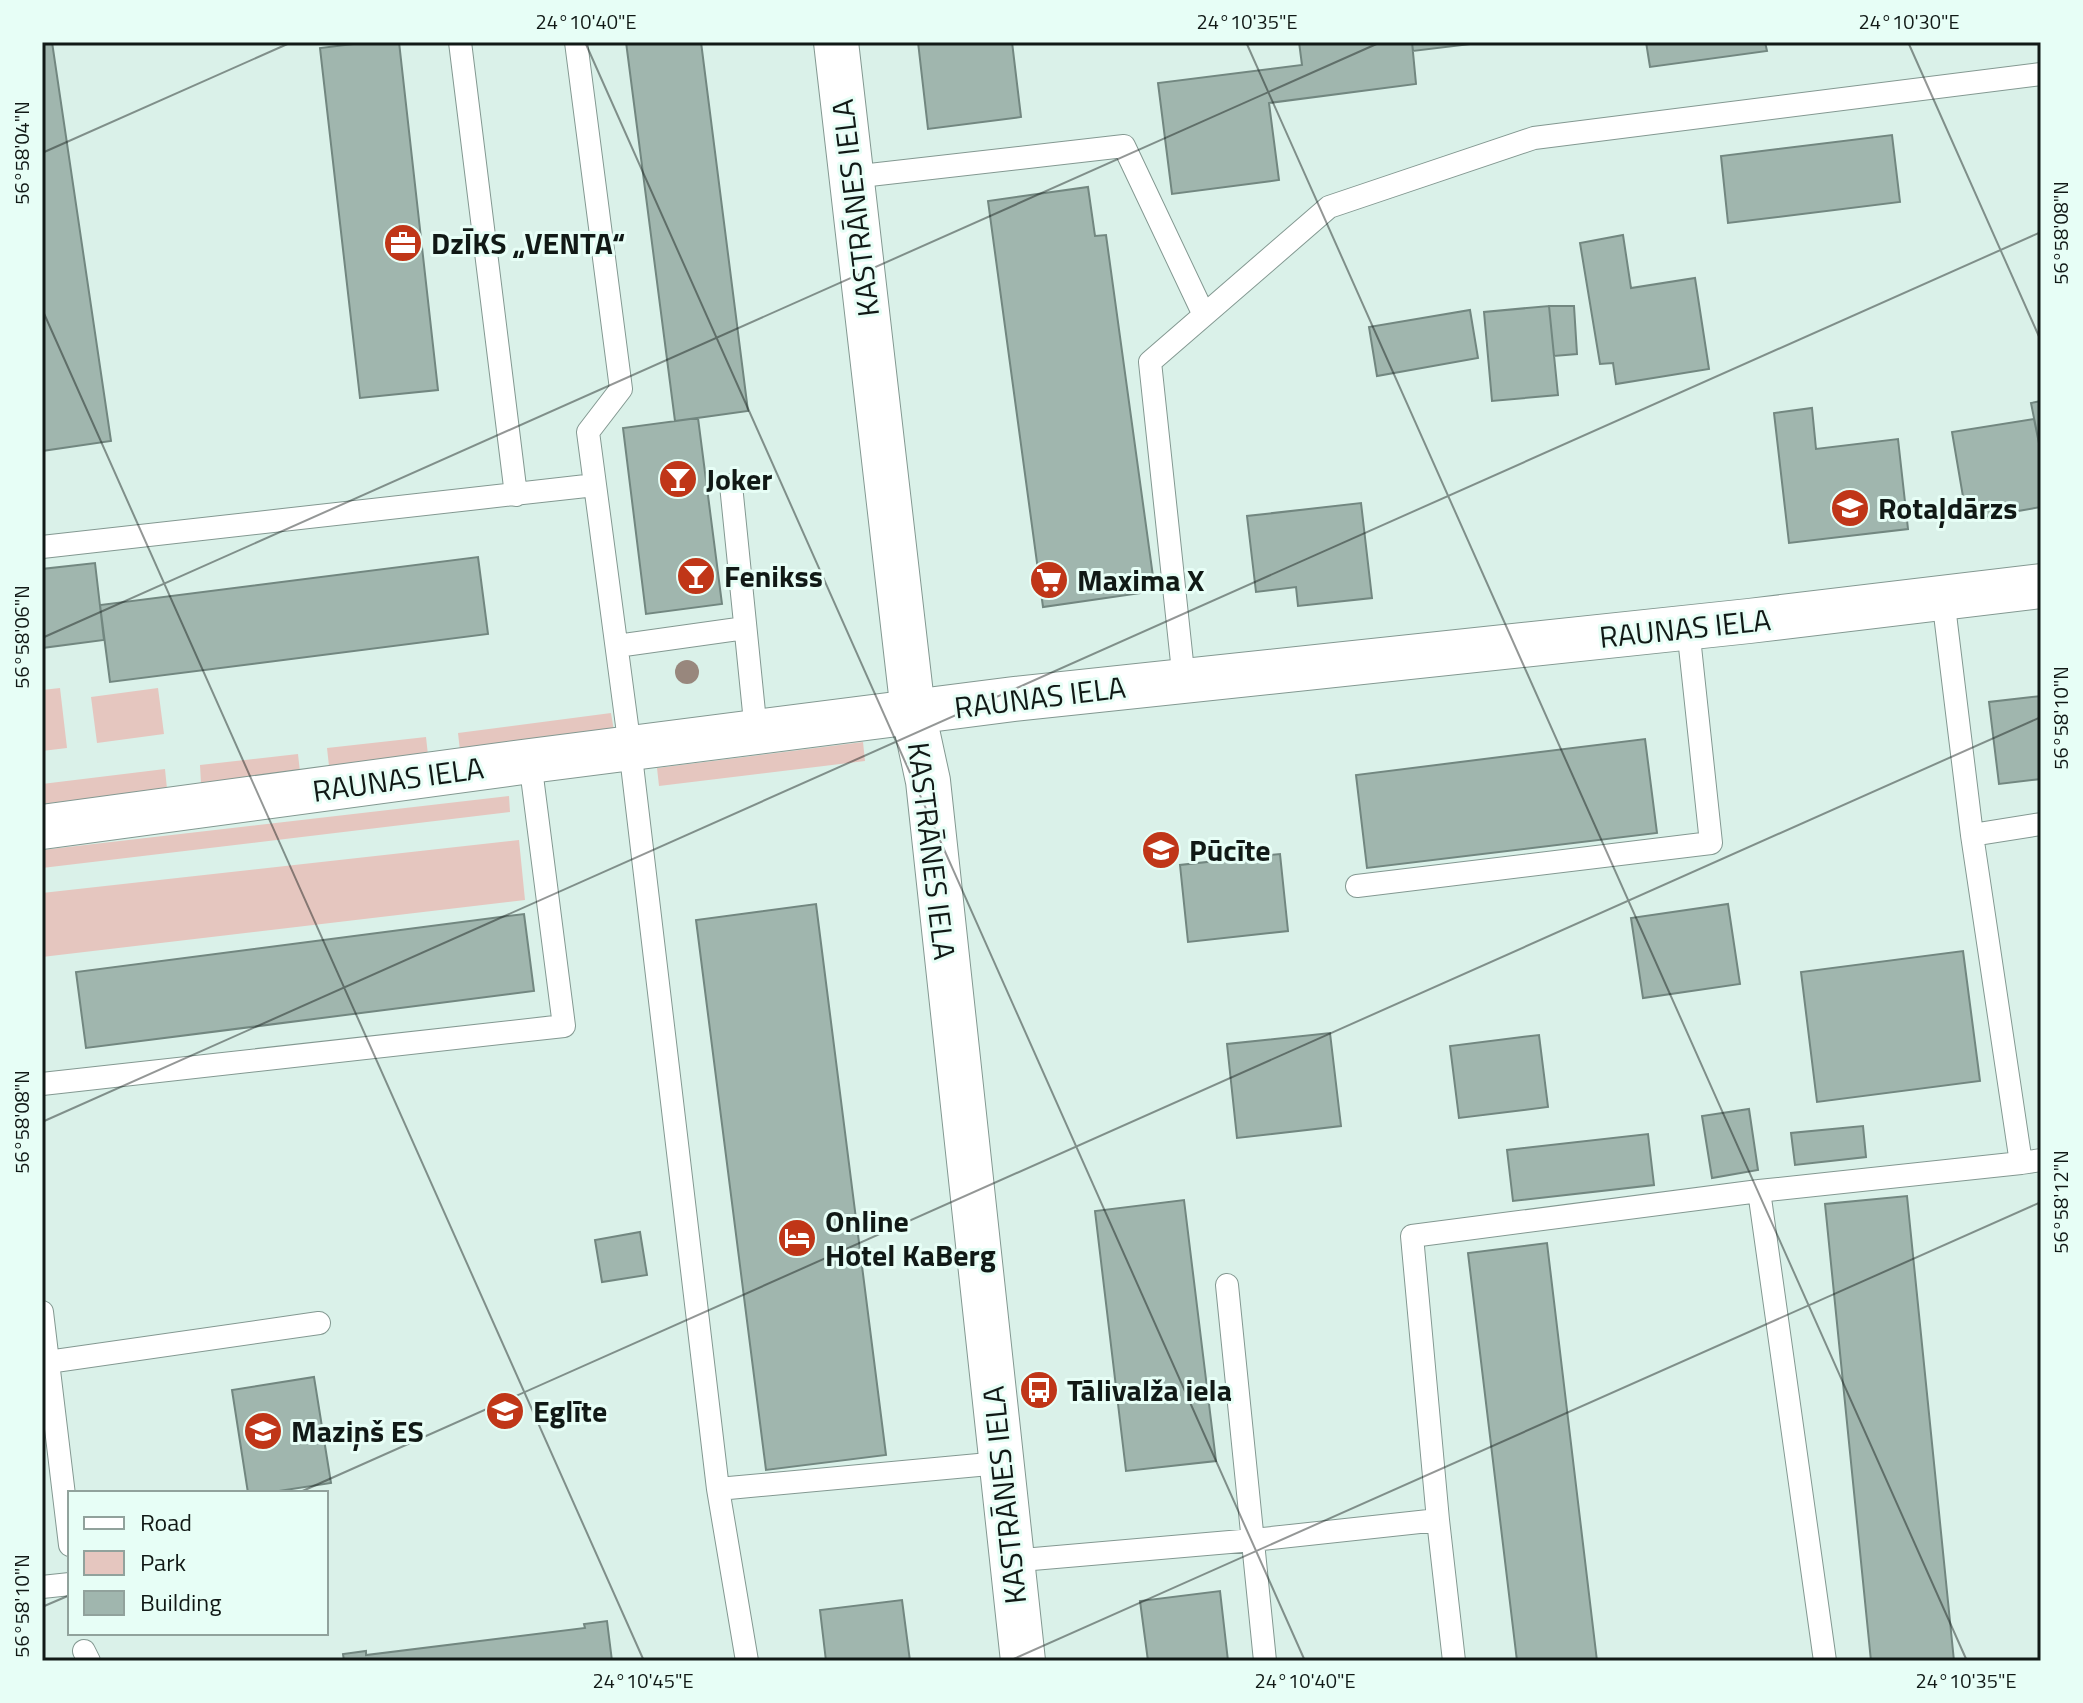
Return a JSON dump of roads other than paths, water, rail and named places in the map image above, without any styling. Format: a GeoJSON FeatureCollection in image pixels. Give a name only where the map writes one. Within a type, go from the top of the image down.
{"type":"FeatureCollection","features":[{"type":"Feature","properties":{"kind":"street","name":"KASTRĀNES IELA"},"geometry":{"type":"LineString","coordinates":[[836,42],[913,712],[928,781],[1023,1661]]}},
{"type":"Feature","properties":{"kind":"street","name":"RAUNAS IELA"},"geometry":{"type":"LineString","coordinates":[[42,827],[913,712],[1688,628],[2041,586]]}},
{"type":"Feature","properties":{"kind":"lane"},"geometry":{"type":"LineString","coordinates":[[460,42],[516,495]]}},
{"type":"Feature","properties":{"kind":"lane"},"geometry":{"type":"LineString","coordinates":[[576,42],[621,389],[588,432],[630,748],[718,1489],[747,1661]]}},
{"type":"Feature","properties":{"kind":"lane"},"geometry":{"type":"LineString","coordinates":[[1184,681],[1150,362],[1329,207],[1534,138],[2041,74]]}},
{"type":"Feature","properties":{"kind":"lane"},"geometry":{"type":"LineString","coordinates":[[852,177],[1124,146],[1204,315]]}},
{"type":"Feature","properties":{"kind":"lane"},"geometry":{"type":"LineString","coordinates":[[42,547],[595,485]]}},
{"type":"Feature","properties":{"kind":"lane"},"geometry":{"type":"LineString","coordinates":[[731,485],[756,732]]}},
{"type":"Feature","properties":{"kind":"lane"},"geometry":{"type":"LineString","coordinates":[[1454,1661],[1412,1236],[1759,1191],[2031,1162],[1972,835],[1943,598]]}},
{"type":"Feature","properties":{"kind":"lane"},"geometry":{"type":"LineString","coordinates":[[617,646],[745,628]]}},
{"type":"Feature","properties":{"kind":"lane"},"geometry":{"type":"LineString","coordinates":[[1357,886],[1711,843],[1688,628]]}},
{"type":"Feature","properties":{"kind":"lane"},"geometry":{"type":"LineString","coordinates":[[42,1084],[564,1026],[530,761]]}},
{"type":"Feature","properties":{"kind":"lane"},"geometry":{"type":"LineString","coordinates":[[1972,835],[2041,824]]}},
{"type":"Feature","properties":{"kind":"lane"},"geometry":{"type":"LineString","coordinates":[[1759,1191],[1825,1661]]}},
{"type":"Feature","properties":{"kind":"lane"},"geometry":{"type":"LineString","coordinates":[[1227,1285],[1265,1661]]}},
{"type":"Feature","properties":{"kind":"lane"},"geometry":{"type":"LineString","coordinates":[[42,1312],[68,1528]]}},
{"type":"Feature","properties":{"kind":"lane"},"geometry":{"type":"LineString","coordinates":[[48,1362],[319,1323]]}},
{"type":"Feature","properties":{"kind":"lane"},"geometry":{"type":"LineString","coordinates":[[718,1489],[1000,1463]]}},
{"type":"Feature","properties":{"kind":"lane"},"geometry":{"type":"LineString","coordinates":[[1011,1561],[1438,1520]]}},
{"type":"Feature","properties":{"kind":"lane"},"geometry":{"type":"LineString","coordinates":[[42,1587],[68,1584]]}},
{"type":"Feature","properties":{"kind":"place","name":"DzĪKS „VENTA“"},"geometry":{"type":"Point","coordinates":[403,243]}},
{"type":"Feature","properties":{"kind":"place","name":"Joker"},"geometry":{"type":"Point","coordinates":[678,479]}},
{"type":"Feature","properties":{"kind":"place","name":"Rotaļdārzs"},"geometry":{"type":"Point","coordinates":[1850,508]}},
{"type":"Feature","properties":{"kind":"place","name":"Fenikss"},"geometry":{"type":"Point","coordinates":[696,576]}},
{"type":"Feature","properties":{"kind":"place","name":"Maxima X"},"geometry":{"type":"Point","coordinates":[1049,580]}},
{"type":"Feature","properties":{"kind":"place","name":"Pūcīte"},"geometry":{"type":"Point","coordinates":[1161,850]}},
{"type":"Feature","properties":{"kind":"place","name":"Online Hotel KaBerg"},"geometry":{"type":"Point","coordinates":[797,1238]}},
{"type":"Feature","properties":{"kind":"place","name":"Tālivalža iela"},"geometry":{"type":"Point","coordinates":[1039,1390]}},
{"type":"Feature","properties":{"kind":"place","name":"Eglīte"},"geometry":{"type":"Point","coordinates":[505,1411]}},
{"type":"Feature","properties":{"kind":"place","name":"Maziņš ES"},"geometry":{"type":"Point","coordinates":[263,1431]}}]}
